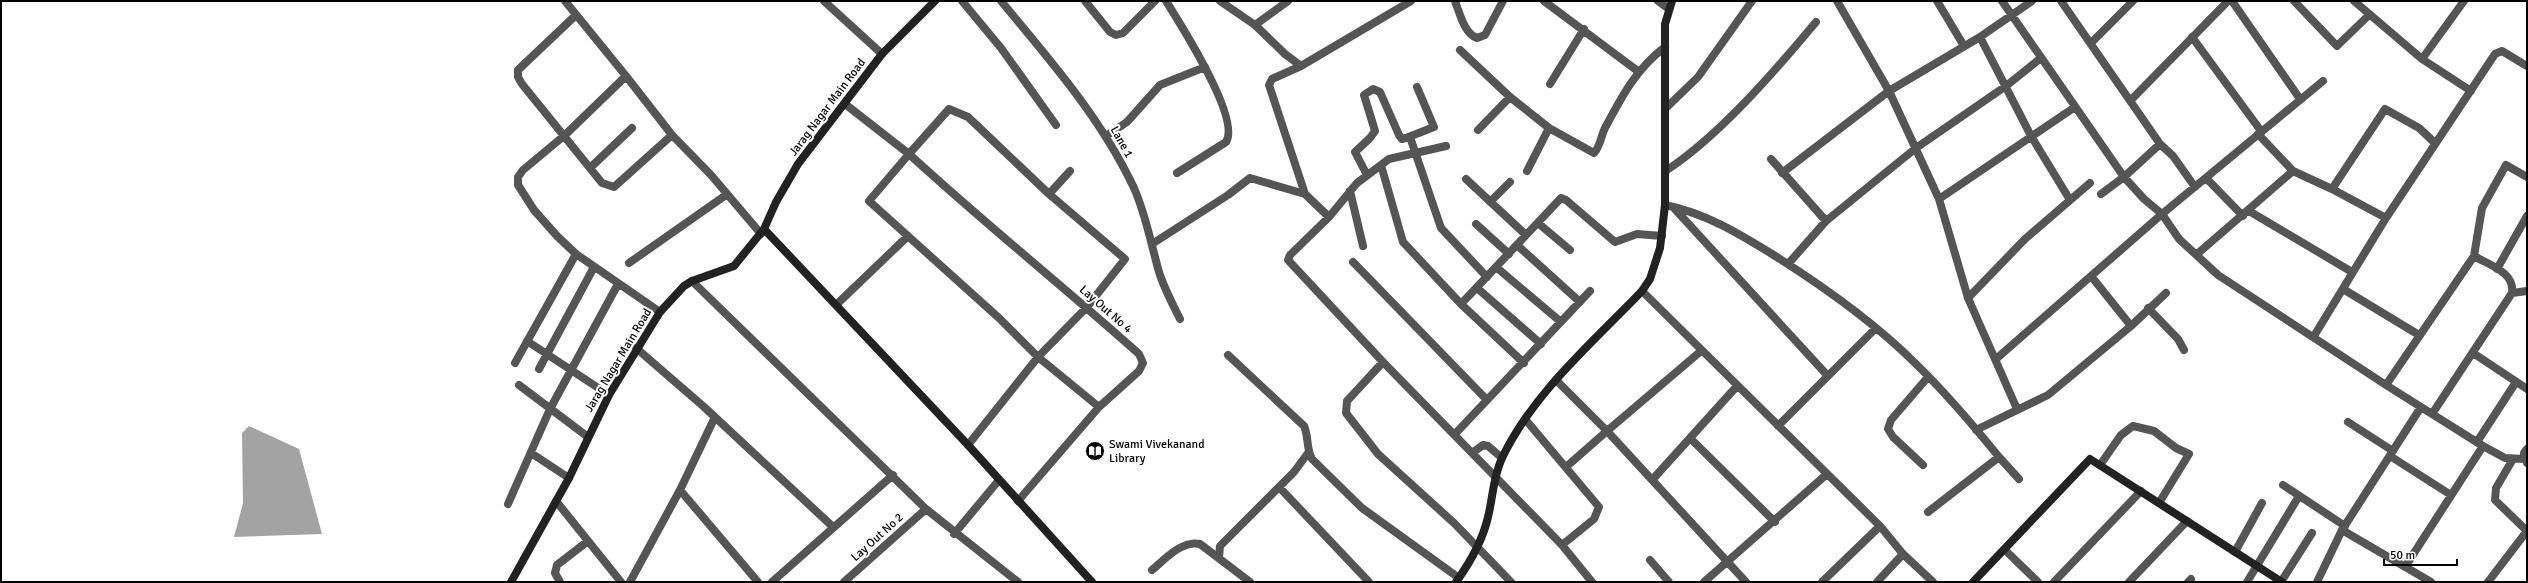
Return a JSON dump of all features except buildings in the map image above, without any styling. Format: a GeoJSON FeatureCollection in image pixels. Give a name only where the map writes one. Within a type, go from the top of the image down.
{"type":"FeatureCollection","features":[{"type":"Feature","properties":{"kind":"main road","name":"Jarag Nagar Main Road"},"geometry":{"type":"LineString","coordinates":[[513,581],[568,478],[609,395],[636,348],[660,312],[684,286],[692,281],[734,266],[763,232],[776,202],[798,164],[882,54],[936,1]]}},
{"type":"Feature","properties":{"kind":"main road"},"geometry":{"type":"LineString","coordinates":[[1458,580],[1471,560],[1488,518],[1495,476],[1502,458],[1525,419],[1556,380],[1642,291],[1650,278],[1669,206],[1664,144],[1666,108],[1665,24],[1670,5]]}},
{"type":"Feature","properties":{"kind":"main road"},"geometry":{"type":"LineString","coordinates":[[763,232],[836,305],[968,446],[1092,582]]}},
{"type":"Feature","properties":{"kind":"main road"},"geometry":{"type":"LineString","coordinates":[[1973,582],[2090,459],[2282,582]]}},
{"type":"Feature","properties":{"kind":"street"},"geometry":{"type":"LineString","coordinates":[[824,1],[882,54]]}},
{"type":"Feature","properties":{"kind":"street"},"geometry":{"type":"LineString","coordinates":[[962,1],[1001,48],[1056,125]]}},
{"type":"Feature","properties":{"kind":"street","name":"Lane 1"},"geometry":{"type":"LineString","coordinates":[[1001,1],[1058,70],[1106,136],[1134,189],[1162,280],[1180,319]]}},
{"type":"Feature","properties":{"kind":"street"},"geometry":{"type":"LineString","coordinates":[[1085,1],[1110,32],[1116,35],[1123,33],[1155,1]]}},
{"type":"Feature","properties":{"kind":"street"},"geometry":{"type":"LineString","coordinates":[[1166,1],[1205,67],[1229,126],[1229,137],[1226,142],[1177,173]]}},
{"type":"Feature","properties":{"kind":"street"},"geometry":{"type":"LineString","coordinates":[[1255,25],[1288,1]]}},
{"type":"Feature","properties":{"kind":"street"},"geometry":{"type":"LineString","coordinates":[[1305,194],[1269,85],[1272,79],[1301,66],[1411,1]]}},
{"type":"Feature","properties":{"kind":"street"},"geometry":{"type":"LineString","coordinates":[[1455,1],[1466,30],[1472,36],[1477,38],[1485,34],[1502,1]]}},
{"type":"Feature","properties":{"kind":"street"},"geometry":{"type":"LineString","coordinates":[[1544,1],[1584,29],[1639,72]]}},
{"type":"Feature","properties":{"kind":"street"},"geometry":{"type":"LineString","coordinates":[[1658,1],[1670,5]]}},
{"type":"Feature","properties":{"kind":"street"},"geometry":{"type":"LineString","coordinates":[[1666,108],[1698,77],[1752,1]]}},
{"type":"Feature","properties":{"kind":"street"},"geometry":{"type":"LineString","coordinates":[[1837,1],[1888,90],[1939,199],[1968,298],[1996,359],[2016,409]]}},
{"type":"Feature","properties":{"kind":"street"},"geometry":{"type":"LineString","coordinates":[[1937,1],[1964,46]]}},
{"type":"Feature","properties":{"kind":"street"},"geometry":{"type":"LineString","coordinates":[[2002,1],[2124,177],[2144,199],[2162,214],[2179,239],[2218,275],[2314,336],[2386,385],[2480,444],[2512,459],[2526,461],[2527,449]]}},
{"type":"Feature","properties":{"kind":"street"},"geometry":{"type":"LineString","coordinates":[[1782,173],[1888,90],[1980,38],[2012,17],[2032,1]]}},
{"type":"Feature","properties":{"kind":"street"},"geometry":{"type":"LineString","coordinates":[[2061,1],[2131,100],[2160,144],[2173,156],[2195,187]]}},
{"type":"Feature","properties":{"kind":"street"},"geometry":{"type":"LineString","coordinates":[[2091,43],[2133,1]]}},
{"type":"Feature","properties":{"kind":"street"},"geometry":{"type":"LineString","coordinates":[[2131,100],[2228,1]]}},
{"type":"Feature","properties":{"kind":"street"},"geometry":{"type":"LineString","coordinates":[[2232,1],[2300,99]]}},
{"type":"Feature","properties":{"kind":"street"},"geometry":{"type":"LineString","coordinates":[[2294,1],[2337,46],[2369,15]]}},
{"type":"Feature","properties":{"kind":"street"},"geometry":{"type":"LineString","coordinates":[[2354,1],[2422,59],[2471,90]]}},
{"type":"Feature","properties":{"kind":"street"},"geometry":{"type":"LineString","coordinates":[[2422,59],[2464,1]]}},
{"type":"Feature","properties":{"kind":"street"},"geometry":{"type":"LineString","coordinates":[[1225,2],[1255,25],[1285,54],[1301,66]]}},
{"type":"Feature","properties":{"kind":"street"},"geometry":{"type":"LineString","coordinates":[[570,3],[576,15],[672,135],[711,175],[726,195],[763,232]]}},
{"type":"Feature","properties":{"kind":"street"},"geometry":{"type":"LineString","coordinates":[[576,15],[526,63],[517,74],[522,84],[565,135],[602,183],[614,187],[672,135]]}},
{"type":"Feature","properties":{"kind":"street"},"geometry":{"type":"LineString","coordinates":[[1666,170],[1691,152],[1782,63],[1816,22]]}},
{"type":"Feature","properties":{"kind":"street"},"geometry":{"type":"LineString","coordinates":[[1550,84],[1584,29]]}},
{"type":"Feature","properties":{"kind":"street"},"geometry":{"type":"LineString","coordinates":[[2192,37],[2260,133],[2293,171],[2332,189],[2386,218]]}},
{"type":"Feature","properties":{"kind":"street"},"geometry":{"type":"LineString","coordinates":[[1980,38],[2031,136],[2070,200]]}},
{"type":"Feature","properties":{"kind":"street"},"geometry":{"type":"LineString","coordinates":[[1460,50],[1510,97],[1549,128],[1594,153],[1614,112],[1639,72],[1647,61],[1665,48]]}},
{"type":"Feature","properties":{"kind":"street"},"geometry":{"type":"LineString","coordinates":[[2314,336],[2386,218],[2498,51],[2505,52],[2527,66]]}},
{"type":"Feature","properties":{"kind":"street"},"geometry":{"type":"LineString","coordinates":[[1788,264],[1826,221],[1916,148],[2006,86],[2041,58]]}},
{"type":"Feature","properties":{"kind":"street"},"geometry":{"type":"LineString","coordinates":[[1106,136],[1127,122],[1160,85],[1205,67]]}},
{"type":"Feature","properties":{"kind":"street"},"geometry":{"type":"LineString","coordinates":[[626,76],[565,135],[523,170],[518,177],[518,185],[546,224],[576,254],[660,312]]}},
{"type":"Feature","properties":{"kind":"street"},"geometry":{"type":"LineString","coordinates":[[1996,359],[2162,214],[2300,99],[2323,82]]}},
{"type":"Feature","properties":{"kind":"street"},"geometry":{"type":"LineString","coordinates":[[1418,87],[1434,127],[1413,145],[1381,165],[1365,172],[1350,191],[1290,255],[1288,260],[1382,362],[1455,434],[1562,545],[1592,582]]}},
{"type":"Feature","properties":{"kind":"street"},"geometry":{"type":"LineString","coordinates":[[1365,172],[1354,152],[1370,138],[1375,130],[1363,98],[1367,92],[1373,89],[1380,92],[1399,135],[1402,138],[1413,145],[1446,146]]}},
{"type":"Feature","properties":{"kind":"street"},"geometry":{"type":"LineString","coordinates":[[1478,130],[1510,97]]}},
{"type":"Feature","properties":{"kind":"street","name":"Lay Out No 4"},"geometry":{"type":"LineString","coordinates":[[845,104],[909,154],[964,204],[1087,307],[1139,354],[1143,363],[1139,371],[1099,407],[1018,501]]}},
{"type":"Feature","properties":{"kind":"street"},"geometry":{"type":"LineString","coordinates":[[1939,199],[2075,107]]}},
{"type":"Feature","properties":{"kind":"street"},"geometry":{"type":"LineString","coordinates":[[968,446],[1038,357],[1087,307],[1124,258],[1049,194],[968,117],[950,109],[869,201],[999,318],[1038,357],[1099,407]]}},
{"type":"Feature","properties":{"kind":"street"},"geometry":{"type":"LineString","coordinates":[[2332,189],[2385,109],[2419,128],[2435,143]]}},
{"type":"Feature","properties":{"kind":"street"},"geometry":{"type":"LineString","coordinates":[[590,168],[632,128]]}},
{"type":"Feature","properties":{"kind":"street"},"geometry":{"type":"LineString","coordinates":[[1527,171],[1549,128]]}},
{"type":"Feature","properties":{"kind":"street"},"geometry":{"type":"LineString","coordinates":[[2101,194],[2124,177],[2160,144]]}},
{"type":"Feature","properties":{"kind":"street"},"geometry":{"type":"LineString","coordinates":[[1413,145],[1441,228],[1487,277]]}},
{"type":"Feature","properties":{"kind":"street"},"geometry":{"type":"LineString","coordinates":[[1771,159],[1826,221]]}},
{"type":"Feature","properties":{"kind":"street"},"geometry":{"type":"LineString","coordinates":[[1381,165],[1403,242],[1462,304],[1524,363]]}},
{"type":"Feature","properties":{"kind":"street"},"geometry":{"type":"LineString","coordinates":[[2386,385],[2474,256],[2482,208],[2506,165],[2527,177]]}},
{"type":"Feature","properties":{"kind":"street"},"geometry":{"type":"LineString","coordinates":[[1049,194],[1070,171]]}},
{"type":"Feature","properties":{"kind":"street"},"geometry":{"type":"LineString","coordinates":[[2196,255],[2293,171]]}},
{"type":"Feature","properties":{"kind":"street"},"geometry":{"type":"LineString","coordinates":[[1152,244],[1228,195],[1250,178],[1305,194],[1326,215]]}},
{"type":"Feature","properties":{"kind":"street"},"geometry":{"type":"LineString","coordinates":[[2206,178],[2246,213],[2352,272]]}},
{"type":"Feature","properties":{"kind":"street"},"geometry":{"type":"LineString","coordinates":[[1466,179],[1526,235]]}},
{"type":"Feature","properties":{"kind":"street"},"geometry":{"type":"LineString","coordinates":[[1490,202],[1510,182]]}},
{"type":"Feature","properties":{"kind":"street"},"geometry":{"type":"LineString","coordinates":[[1968,298],[2025,239],[2090,183]]}},
{"type":"Feature","properties":{"kind":"street"},"geometry":{"type":"LineString","coordinates":[[1350,191],[1363,246]]}},
{"type":"Feature","properties":{"kind":"street"},"geometry":{"type":"LineString","coordinates":[[629,263],[726,195]]}},
{"type":"Feature","properties":{"kind":"street"},"geometry":{"type":"LineString","coordinates":[[1462,304],[1561,198],[1566,200],[1615,242],[1637,234],[1662,236]]}},
{"type":"Feature","properties":{"kind":"street"},"geometry":{"type":"LineString","coordinates":[[1669,206],[1693,211],[1731,229],[1788,264],[1834,295],[1876,328],[1928,377],[2019,479]]}},
{"type":"Feature","properties":{"kind":"street"},"geometry":{"type":"LineString","coordinates":[[1669,206],[1827,375]]}},
{"type":"Feature","properties":{"kind":"street"},"geometry":{"type":"LineString","coordinates":[[2497,269],[2527,216]]}},
{"type":"Feature","properties":{"kind":"street"},"geometry":{"type":"LineString","coordinates":[[1538,222],[1570,250]]}},
{"type":"Feature","properties":{"kind":"street"},"geometry":{"type":"LineString","coordinates":[[1476,224],[1509,254]]}},
{"type":"Feature","properties":{"kind":"street"},"geometry":{"type":"LineString","coordinates":[[836,305],[908,236]]}},
{"type":"Feature","properties":{"kind":"street"},"geometry":{"type":"LineString","coordinates":[[1517,245],[1580,302]]}},
{"type":"Feature","properties":{"kind":"street"},"geometry":{"type":"LineString","coordinates":[[515,362],[576,254]]}},
{"type":"Feature","properties":{"kind":"street"},"geometry":{"type":"LineString","coordinates":[[2432,414],[2512,293],[2513,285],[2509,277],[2474,256]]}},
{"type":"Feature","properties":{"kind":"street"},"geometry":{"type":"LineString","coordinates":[[1353,262],[1487,400]]}},
{"type":"Feature","properties":{"kind":"street"},"geometry":{"type":"LineString","coordinates":[[539,370],[594,267]]}},
{"type":"Feature","properties":{"kind":"street"},"geometry":{"type":"LineString","coordinates":[[1496,267],[1561,322]]}},
{"type":"Feature","properties":{"kind":"street"},"geometry":{"type":"LineString","coordinates":[[2091,276],[2131,326]]}},
{"type":"Feature","properties":{"kind":"street"},"geometry":{"type":"LineString","coordinates":[[692,281],[893,475],[926,509],[954,534],[1018,582]]}},
{"type":"Feature","properties":{"kind":"street"},"geometry":{"type":"LineString","coordinates":[[508,504],[550,409],[618,284]]}},
{"type":"Feature","properties":{"kind":"street"},"geometry":{"type":"LineString","coordinates":[[1477,288],[1542,344]]}},
{"type":"Feature","properties":{"kind":"street"},"geometry":{"type":"LineString","coordinates":[[2343,289],[2419,335]]}},
{"type":"Feature","properties":{"kind":"street"},"geometry":{"type":"LineString","coordinates":[[1455,434],[1542,344],[1590,291]]}},
{"type":"Feature","properties":{"kind":"street"},"geometry":{"type":"LineString","coordinates":[[1642,291],[1701,351],[1880,526],[1903,554],[1933,582]]}},
{"type":"Feature","properties":{"kind":"street"},"geometry":{"type":"LineString","coordinates":[[2512,293],[2527,291]]}},
{"type":"Feature","properties":{"kind":"street"},"geometry":{"type":"LineString","coordinates":[[1976,430],[2016,409],[2048,395],[2131,326],[2148,308],[2166,293]]}},
{"type":"Feature","properties":{"kind":"street"},"geometry":{"type":"LineString","coordinates":[[2148,308],[2178,339],[2184,350]]}},
{"type":"Feature","properties":{"kind":"street"},"geometry":{"type":"LineString","coordinates":[[1778,426],[1827,375],[1876,328]]}},
{"type":"Feature","properties":{"kind":"street"},"geometry":{"type":"LineString","coordinates":[[527,341],[609,395]]}},
{"type":"Feature","properties":{"kind":"street"},"geometry":{"type":"LineString","coordinates":[[636,348],[715,417],[832,526]]}},
{"type":"Feature","properties":{"kind":"street"},"geometry":{"type":"LineString","coordinates":[[1566,467],[1607,430],[1701,351]]}},
{"type":"Feature","properties":{"kind":"street"},"geometry":{"type":"LineString","coordinates":[[2473,353],[2527,389]]}},
{"type":"Feature","properties":{"kind":"street"},"geometry":{"type":"LineString","coordinates":[[1219,558],[1220,546],[1294,472],[1308,453],[1307,433],[1304,426],[1228,355]]}},
{"type":"Feature","properties":{"kind":"street"},"geometry":{"type":"LineString","coordinates":[[1382,362],[1346,400],[1346,413],[1378,454],[1512,582]]}},
{"type":"Feature","properties":{"kind":"street"},"geometry":{"type":"LineString","coordinates":[[1923,465],[1893,437],[1888,429],[1891,420],[1928,377]]}},
{"type":"Feature","properties":{"kind":"street"},"geometry":{"type":"LineString","coordinates":[[1556,380],[1607,430],[1746,582]]}},
{"type":"Feature","properties":{"kind":"street"},"geometry":{"type":"LineString","coordinates":[[2404,567],[2451,495],[2516,382]]}},
{"type":"Feature","properties":{"kind":"street"},"geometry":{"type":"LineString","coordinates":[[519,385],[588,437]]}},
{"type":"Feature","properties":{"kind":"street"},"geometry":{"type":"LineString","coordinates":[[1653,479],[1737,386]]}},
{"type":"Feature","properties":{"kind":"street"},"geometry":{"type":"LineString","coordinates":[[2317,582],[2344,528],[2421,407]]}},
{"type":"Feature","properties":{"kind":"street"},"geometry":{"type":"LineString","coordinates":[[630,582],[680,490],[715,417]]}},
{"type":"Feature","properties":{"kind":"street"},"geometry":{"type":"LineString","coordinates":[[1525,419],[1599,507],[1594,519],[1562,545]]}},
{"type":"Feature","properties":{"kind":"street"},"geometry":{"type":"LineString","coordinates":[[2348,422],[2451,495]]}},
{"type":"Feature","properties":{"kind":"street"},"geometry":{"type":"LineString","coordinates":[[2100,465],[2121,435],[2133,426],[2154,431],[2176,448],[2189,454],[2159,503]]}},
{"type":"Feature","properties":{"kind":"street"},"geometry":{"type":"LineString","coordinates":[[1690,438],[1775,522]]}},
{"type":"Feature","properties":{"kind":"street"},"geometry":{"type":"LineString","coordinates":[[1472,453],[1483,445],[1488,446],[1502,458]]}},
{"type":"Feature","properties":{"kind":"street"},"geometry":{"type":"LineString","coordinates":[[531,453],[568,478]]}},
{"type":"Feature","properties":{"kind":"street"},"geometry":{"type":"LineString","coordinates":[[1308,453],[1362,508],[1458,580]]}},
{"type":"Feature","properties":{"kind":"street"},"geometry":{"type":"LineString","coordinates":[[1928,512],[1999,457]]}},
{"type":"Feature","properties":{"kind":"street"},"geometry":{"type":"LineString","coordinates":[[2488,582],[2527,531],[2495,500],[2496,488],[2512,459]]}},
{"type":"Feature","properties":{"kind":"street"},"geometry":{"type":"LineString","coordinates":[[1704,582],[1775,522],[1827,474]]}},
{"type":"Feature","properties":{"kind":"street"},"geometry":{"type":"LineString","coordinates":[[772,582],[832,526],[893,475]]}},
{"type":"Feature","properties":{"kind":"street"},"geometry":{"type":"LineString","coordinates":[[954,534],[999,480]]}},
{"type":"Feature","properties":{"kind":"street"},"geometry":{"type":"LineString","coordinates":[[2283,485],[2344,528],[2404,567],[2431,582]]}},
{"type":"Feature","properties":{"kind":"street"},"geometry":{"type":"LineString","coordinates":[[1279,487],[1369,582]]}},
{"type":"Feature","properties":{"kind":"street"},"geometry":{"type":"LineString","coordinates":[[680,490],[758,582]]}},
{"type":"Feature","properties":{"kind":"street"},"geometry":{"type":"LineString","coordinates":[[2054,582],[2141,491]]}},
{"type":"Feature","properties":{"kind":"street"},"geometry":{"type":"LineString","coordinates":[[2247,582],[2299,496]]}},
{"type":"Feature","properties":{"kind":"street"},"geometry":{"type":"LineString","coordinates":[[556,501],[621,582]]}},
{"type":"Feature","properties":{"kind":"street"},"geometry":{"type":"LineString","coordinates":[[2235,552],[2262,503]]}},
{"type":"Feature","properties":{"kind":"street","name":"Lay Out No 2"},"geometry":{"type":"LineString","coordinates":[[844,582],[926,509]]}},
{"type":"Feature","properties":{"kind":"street"},"geometry":{"type":"LineString","coordinates":[[2129,582],[2187,521]]}},
{"type":"Feature","properties":{"kind":"street"},"geometry":{"type":"LineString","coordinates":[[1822,582],[1880,526]]}},
{"type":"Feature","properties":{"kind":"street"},"geometry":{"type":"LineString","coordinates":[[2282,582],[2312,533]]}},
{"type":"Feature","properties":{"kind":"street"},"geometry":{"type":"LineString","coordinates":[[560,582],[555,573],[557,565],[588,541]]}},
{"type":"Feature","properties":{"kind":"street"},"geometry":{"type":"LineString","coordinates":[[1152,570],[1186,545],[1200,544],[1250,582]]}},
{"type":"Feature","properties":{"kind":"street"},"geometry":{"type":"LineString","coordinates":[[2005,550],[2038,582]]}},
{"type":"Feature","properties":{"kind":"street"},"geometry":{"type":"LineString","coordinates":[[1877,582],[1903,554]]}},
{"type":"Feature","properties":{"kind":"street"},"geometry":{"type":"LineString","coordinates":[[1650,560],[1669,582]]}},
{"type":"Feature","properties":{"kind":"shaded area"},"geometry":{"type":"Polygon","coordinates":[[[249,426],[299,449],[322,534],[234,537],[243,503],[242,433],[249,426]]]}},
{"type":"Feature","properties":{"kind":"place","name":"Swami Vivekanand Library"},"geometry":{"type":"Point","coordinates":[1095,451]}}]}
